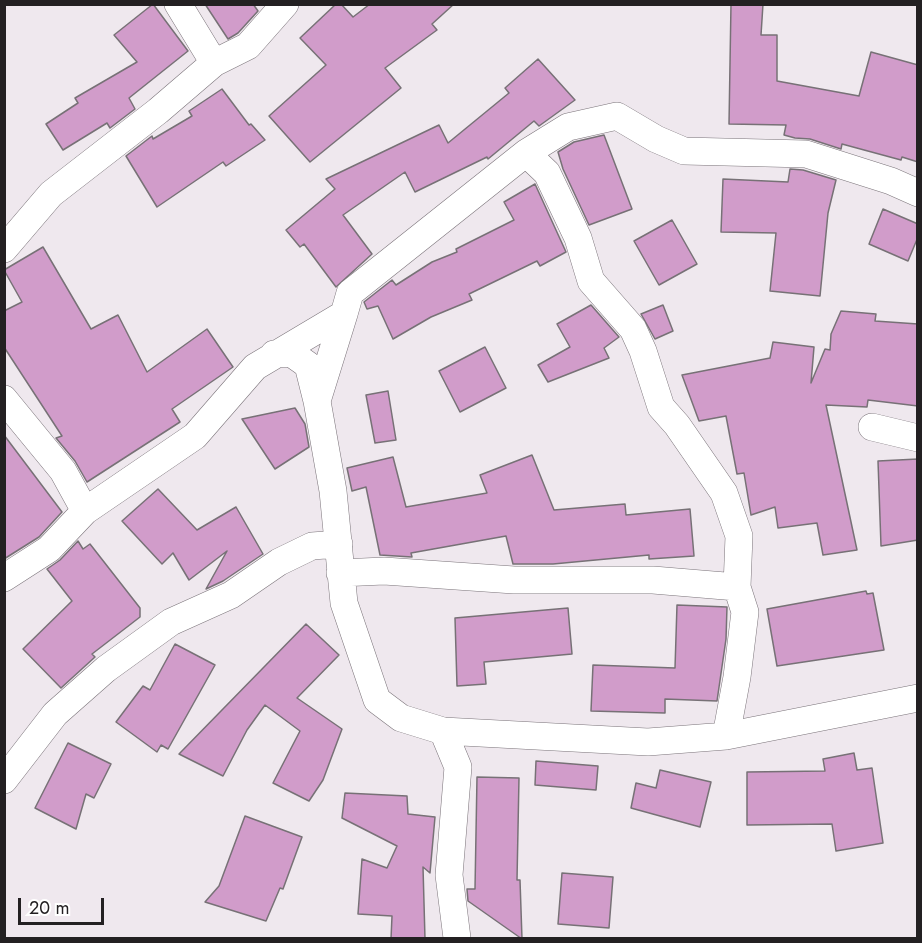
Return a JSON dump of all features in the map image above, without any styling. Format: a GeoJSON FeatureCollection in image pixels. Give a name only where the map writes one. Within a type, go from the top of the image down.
{"type":"FeatureCollection","features":[{"type":"Feature","properties":{"kind":"street"},"geometry":{"type":"LineString","coordinates":[[178,4],[214,63]]}},
{"type":"Feature","properties":{"kind":"street"},"geometry":{"type":"LineString","coordinates":[[4,249],[51,194],[158,111],[214,63],[248,46],[285,4]]}},
{"type":"Feature","properties":{"kind":"street"},"geometry":{"type":"LineString","coordinates":[[317,401],[350,292],[526,153],[568,127],[617,116],[684,151],[806,154],[891,181],[918,193]]}},
{"type":"Feature","properties":{"kind":"street"},"geometry":{"type":"LineString","coordinates":[[526,153],[547,173],[578,238],[591,281],[633,329],[643,351],[661,407],[677,424],[724,493],[739,536],[738,587],[745,612],[738,677],[726,736]]}},
{"type":"Feature","properties":{"kind":"street"},"geometry":{"type":"LineString","coordinates":[[4,578],[49,549],[85,511],[195,436],[255,367],[344,314]]}},
{"type":"Feature","properties":{"kind":"street"},"geometry":{"type":"LineString","coordinates":[[274,354],[291,353],[308,365],[317,401],[339,544],[344,603],[377,700],[401,718],[443,730],[648,742],[726,736],[918,698]]}},
{"type":"Feature","properties":{"kind":"street"},"geometry":{"type":"LineString","coordinates":[[4,399],[63,471],[85,511]]}},
{"type":"Feature","properties":{"kind":"street"},"geometry":{"type":"LineString","coordinates":[[872,427],[918,438]]}},
{"type":"Feature","properties":{"kind":"street"},"geometry":{"type":"LineString","coordinates":[[4,780],[56,714],[106,669],[171,622],[231,595],[279,562],[312,546],[339,544]]}},
{"type":"Feature","properties":{"kind":"street"},"geometry":{"type":"LineString","coordinates":[[340,573],[384,571],[514,580],[653,580],[738,587]]}},
{"type":"Feature","properties":{"kind":"street"},"geometry":{"type":"LineString","coordinates":[[443,730],[458,767],[449,875],[457,939]]}},
{"type":"Feature","properties":{"kind":"building"},"geometry":{"type":"Polygon","coordinates":[[[153,4],[188,51],[129,98],[135,109],[110,128],[107,123],[63,150],[46,124],[78,103],[75,98],[137,62],[114,35],[153,4]]]}},
{"type":"Feature","properties":{"kind":"building"},"geometry":{"type":"Polygon","coordinates":[[[205,4],[253,4],[258,11],[238,33],[228,39],[205,4]]]}},
{"type":"Feature","properties":{"kind":"building"},"geometry":{"type":"Polygon","coordinates":[[[336,4],[341,4],[353,17],[370,4],[454,4],[432,24],[437,30],[385,68],[401,88],[310,162],[269,116],[326,65],[300,38],[336,4]]]}},
{"type":"Feature","properties":{"kind":"building"},"geometry":{"type":"Polygon","coordinates":[[[731,4],[763,4],[761,35],[777,35],[777,81],[859,96],[871,52],[918,65],[918,162],[902,157],[901,160],[842,144],[841,149],[810,139],[784,135],[786,125],[729,124],[731,4]]]}},
{"type":"Feature","properties":{"kind":"building"},"geometry":{"type":"Polygon","coordinates":[[[538,59],[575,100],[539,126],[534,121],[488,159],[487,157],[415,192],[405,172],[343,215],[372,254],[336,287],[304,244],[300,247],[286,230],[335,189],[326,179],[439,125],[448,143],[509,93],[505,88],[538,59]]]}},
{"type":"Feature","properties":{"kind":"building"},"geometry":{"type":"Polygon","coordinates":[[[222,89],[249,125],[251,124],[265,140],[226,166],[223,162],[157,207],[126,156],[152,136],[153,139],[192,116],[189,111],[222,89]]]}},
{"type":"Feature","properties":{"kind":"building"},"geometry":{"type":"Polygon","coordinates":[[[604,135],[632,209],[589,225],[563,169],[558,152],[574,142],[604,135]]]}},
{"type":"Feature","properties":{"kind":"building"},"geometry":{"type":"Polygon","coordinates":[[[790,169],[803,170],[836,180],[828,213],[820,296],[770,291],[776,233],[721,232],[723,179],[788,182],[790,169]]]}},
{"type":"Feature","properties":{"kind":"building"},"geometry":{"type":"Polygon","coordinates":[[[535,184],[566,252],[540,266],[537,261],[469,294],[472,300],[431,317],[393,339],[378,306],[367,309],[364,302],[392,280],[396,285],[432,262],[457,252],[456,249],[514,220],[504,202],[535,184]]]}},
{"type":"Feature","properties":{"kind":"building"},"geometry":{"type":"Polygon","coordinates":[[[883,209],[918,224],[918,237],[908,261],[869,244],[883,209]]]}},
{"type":"Feature","properties":{"kind":"building"},"geometry":{"type":"Polygon","coordinates":[[[672,220],[697,264],[659,285],[634,241],[672,220]]]}},
{"type":"Feature","properties":{"kind":"building"},"geometry":{"type":"Polygon","coordinates":[[[43,247],[91,329],[118,315],[147,372],[207,329],[233,367],[172,409],[180,422],[87,482],[75,461],[56,438],[62,436],[4,347],[4,311],[22,302],[4,270],[43,247]]]}},
{"type":"Feature","properties":{"kind":"building"},"geometry":{"type":"Polygon","coordinates":[[[591,305],[619,337],[604,348],[609,358],[548,382],[538,365],[570,347],[557,324],[591,305]]]}},
{"type":"Feature","properties":{"kind":"building"},"geometry":{"type":"Polygon","coordinates":[[[663,305],[673,331],[655,339],[641,314],[663,305]]]}},
{"type":"Feature","properties":{"kind":"building"},"geometry":{"type":"Polygon","coordinates":[[[841,311],[876,314],[875,321],[918,324],[918,406],[868,400],[867,407],[826,405],[857,550],[823,555],[817,523],[778,528],[775,507],[751,515],[744,473],[737,474],[726,416],[699,421],[682,375],[770,358],[773,342],[814,347],[811,383],[825,349],[830,350],[831,334],[841,311]]]}},
{"type":"Feature","properties":{"kind":"building"},"geometry":{"type":"Polygon","coordinates":[[[485,347],[506,388],[460,412],[439,371],[485,347]]]}},
{"type":"Feature","properties":{"kind":"building"},"geometry":{"type":"Polygon","coordinates":[[[388,391],[396,440],[375,443],[366,395],[388,391]]]}},
{"type":"Feature","properties":{"kind":"building"},"geometry":{"type":"Polygon","coordinates":[[[295,408],[305,424],[309,447],[275,469],[242,419],[295,408]]]}},
{"type":"Feature","properties":{"kind":"building"},"geometry":{"type":"Polygon","coordinates":[[[4,435],[62,512],[39,537],[4,559],[4,435]]]}},
{"type":"Feature","properties":{"kind":"building"},"geometry":{"type":"Polygon","coordinates":[[[532,455],[554,510],[625,504],[626,515],[690,509],[694,556],[649,559],[649,555],[553,564],[513,564],[506,536],[411,553],[412,557],[380,555],[366,487],[352,491],[347,468],[393,457],[406,507],[487,493],[480,475],[532,455]]]}},
{"type":"Feature","properties":{"kind":"building"},"geometry":{"type":"Polygon","coordinates":[[[918,459],[918,540],[881,546],[878,461],[918,459]]]}},
{"type":"Feature","properties":{"kind":"building"},"geometry":{"type":"Polygon","coordinates":[[[158,489],[197,530],[236,507],[263,554],[223,581],[206,589],[227,551],[189,580],[173,553],[162,564],[122,521],[158,489]]]}},
{"type":"Feature","properties":{"kind":"building"},"geometry":{"type":"Polygon","coordinates":[[[78,541],[83,549],[90,544],[140,608],[140,617],[92,654],[95,657],[61,688],[23,649],[72,601],[47,569],[60,560],[78,541]]]}},
{"type":"Feature","properties":{"kind":"building"},"geometry":{"type":"Polygon","coordinates":[[[866,591],[867,594],[873,593],[884,650],[777,666],[767,609],[866,591]]]}},
{"type":"Feature","properties":{"kind":"building"},"geometry":{"type":"Polygon","coordinates":[[[677,605],[727,607],[726,639],[717,701],[665,699],[665,713],[591,711],[593,665],[675,668],[677,605]]]}},
{"type":"Feature","properties":{"kind":"building"},"geometry":{"type":"Polygon","coordinates":[[[568,608],[572,654],[484,662],[486,684],[457,686],[455,618],[568,608]]]}},
{"type":"Feature","properties":{"kind":"building"},"geometry":{"type":"Polygon","coordinates":[[[306,624],[339,655],[297,698],[342,729],[323,780],[309,801],[273,783],[300,731],[265,705],[247,730],[223,776],[179,754],[306,624]]]}},
{"type":"Feature","properties":{"kind":"building"},"geometry":{"type":"Polygon","coordinates":[[[175,644],[215,665],[168,749],[161,745],[157,752],[116,722],[143,686],[150,690],[175,644]]]}},
{"type":"Feature","properties":{"kind":"building"},"geometry":{"type":"Polygon","coordinates":[[[68,743],[111,764],[94,798],[86,794],[76,829],[35,808],[68,743]]]}},
{"type":"Feature","properties":{"kind":"building"},"geometry":{"type":"Polygon","coordinates":[[[854,753],[857,770],[872,768],[883,843],[836,851],[832,824],[747,825],[747,772],[825,771],[823,759],[854,753]]]}},
{"type":"Feature","properties":{"kind":"building"},"geometry":{"type":"Polygon","coordinates":[[[536,761],[598,766],[596,790],[535,785],[536,761]]]}},
{"type":"Feature","properties":{"kind":"building"},"geometry":{"type":"Polygon","coordinates":[[[660,770],[711,782],[700,827],[631,808],[636,783],[656,788],[660,770]]]}},
{"type":"Feature","properties":{"kind":"building"},"geometry":{"type":"Polygon","coordinates":[[[477,777],[519,778],[517,880],[520,880],[522,939],[468,901],[467,889],[475,889],[477,777]]]}},
{"type":"Feature","properties":{"kind":"building"},"geometry":{"type":"Polygon","coordinates":[[[345,793],[407,796],[408,814],[435,817],[430,873],[423,867],[425,939],[391,939],[392,916],[358,914],[362,859],[387,868],[397,846],[342,818],[345,793]]]}},
{"type":"Feature","properties":{"kind":"building"},"geometry":{"type":"Polygon","coordinates":[[[245,816],[302,837],[283,889],[280,888],[266,921],[205,902],[219,886],[245,816]]]}},
{"type":"Feature","properties":{"kind":"building"},"geometry":{"type":"Polygon","coordinates":[[[562,873],[613,877],[609,928],[558,924],[562,873]]]}}]}
